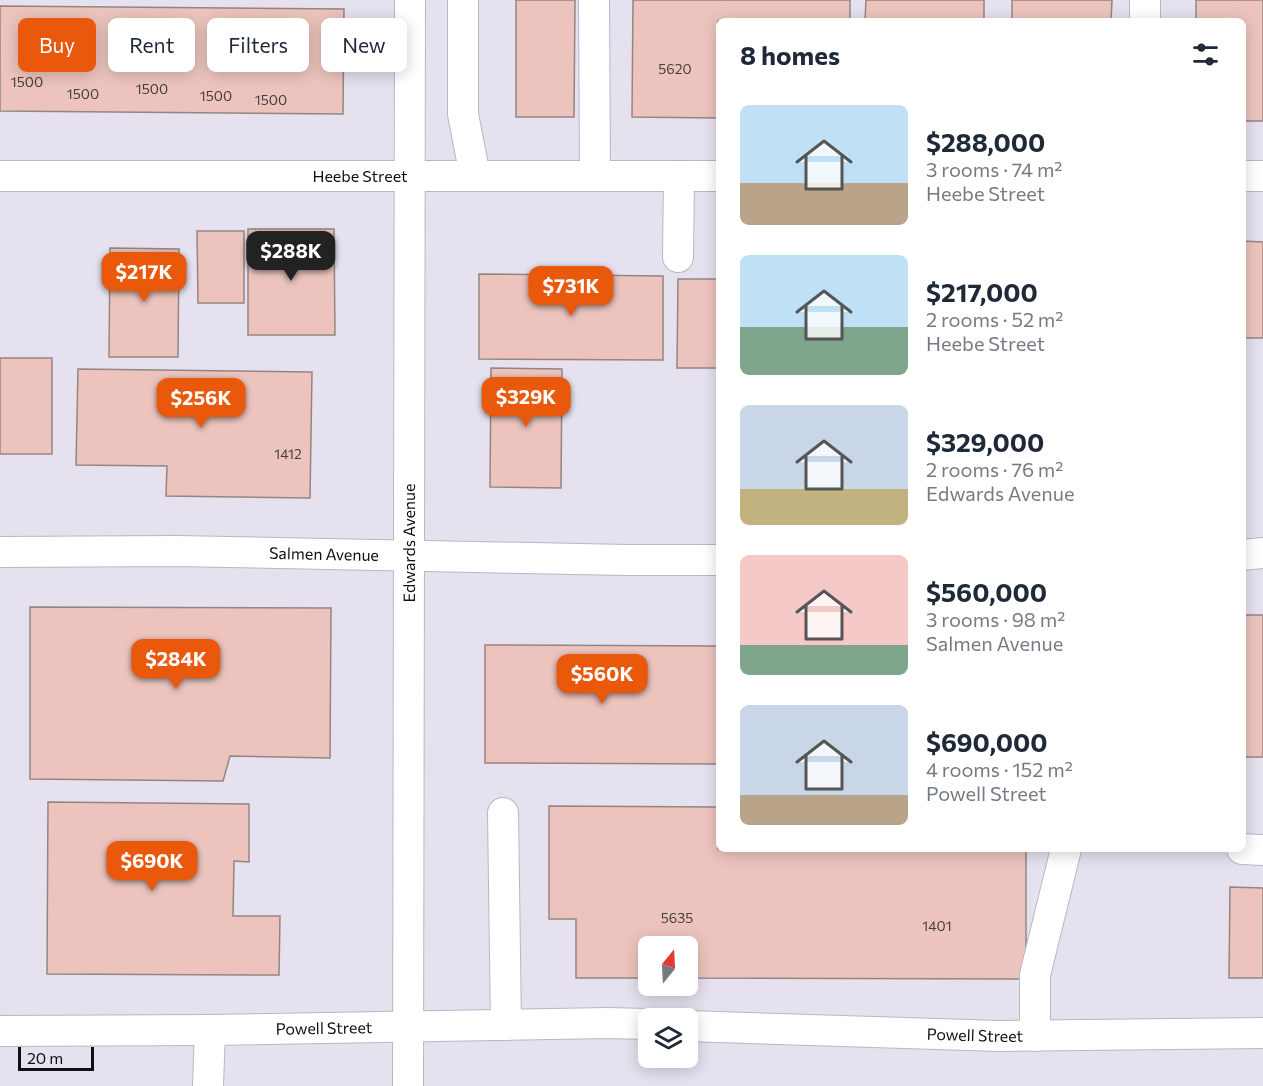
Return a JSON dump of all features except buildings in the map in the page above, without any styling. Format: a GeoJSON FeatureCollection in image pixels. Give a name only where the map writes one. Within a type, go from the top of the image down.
{"type":"FeatureCollection","features":[{"type":"Feature","properties":{"kind":"street","name":"Edwards Avenue"},"geometry":{"type":"LineString","coordinates":[[408,1086],[410,0]]}},
{"type":"Feature","properties":{"kind":"street"},"geometry":{"type":"LineString","coordinates":[[464,0],[463,114],[475,176]]}},
{"type":"Feature","properties":{"kind":"street"},"geometry":{"type":"LineString","coordinates":[[594,0],[594,176]]}},
{"type":"Feature","properties":{"kind":"street"},"geometry":{"type":"LineString","coordinates":[[1145,0],[1145,18]]}},
{"type":"Feature","properties":{"kind":"street","name":"Heebe Street"},"geometry":{"type":"LineString","coordinates":[[0,176],[716,176]]}},
{"type":"Feature","properties":{"kind":"street"},"geometry":{"type":"LineString","coordinates":[[678,257],[679,176]]}},
{"type":"Feature","properties":{"kind":"street"},"geometry":{"type":"LineString","coordinates":[[1246,176],[1263,176]]}},
{"type":"Feature","properties":{"kind":"street","name":"Salmen Avenue"},"geometry":{"type":"LineString","coordinates":[[0,552],[176,551],[716,560]]}},
{"type":"Feature","properties":{"kind":"street"},"geometry":{"type":"LineString","coordinates":[[1246,555],[1263,553]]}},
{"type":"Feature","properties":{"kind":"street"},"geometry":{"type":"LineString","coordinates":[[503,813],[506,1025]]}},
{"type":"Feature","properties":{"kind":"street"},"geometry":{"type":"LineString","coordinates":[[1246,849],[1263,849]]}},
{"type":"Feature","properties":{"kind":"street"},"geometry":{"type":"LineString","coordinates":[[1035,1036],[1035,975],[1065,852]]}},
{"type":"Feature","properties":{"kind":"street","name":"Powell Street"},"geometry":{"type":"LineString","coordinates":[[0,1031],[638,1024]]}},
{"type":"Feature","properties":{"kind":"street","name":"Powell Street"},"geometry":{"type":"LineString","coordinates":[[698,1026],[1035,1036],[1263,1033]]}},
{"type":"Feature","properties":{"kind":"street"},"geometry":{"type":"LineString","coordinates":[[208,1086],[210,1030]]}}]}
